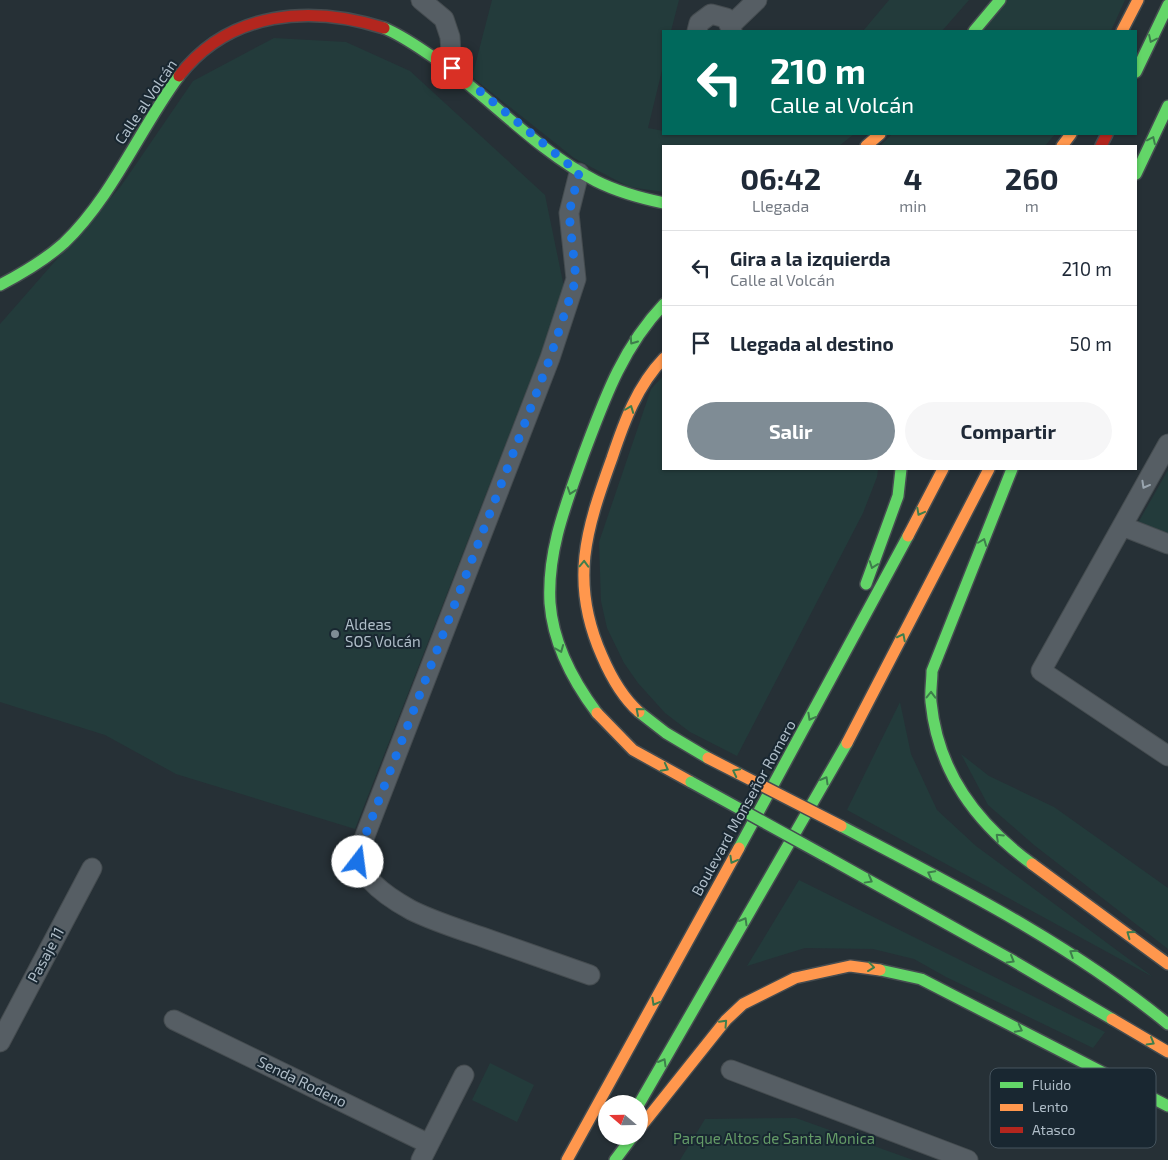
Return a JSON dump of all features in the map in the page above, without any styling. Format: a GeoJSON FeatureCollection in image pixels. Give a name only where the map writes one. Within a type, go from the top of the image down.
{"type":"FeatureCollection","features":[{"type":"Feature","properties":{"kind":"main road"},"geometry":{"type":"LineString","coordinates":[[975,30],[1000,0]]}},
{"type":"Feature","properties":{"kind":"main road"},"geometry":{"type":"LineString","coordinates":[[1123,30],[1138,0]]}},
{"type":"Feature","properties":{"kind":"main road"},"geometry":{"type":"LineString","coordinates":[[1137,70],[1168,5]]}},
{"type":"Feature","properties":{"kind":"main road","name":"Calle al Volcán"},"geometry":{"type":"LineString","coordinates":[[0,285],[43,261],[68,238],[92,210],[182,72],[206,48],[244,26],[277,17],[312,13],[351,18],[388,29],[452,68],[579,173],[633,197],[662,203]]}},
{"type":"Feature","properties":{"kind":"main road"},"geometry":{"type":"LineString","coordinates":[[1137,172],[1168,106]]}},
{"type":"Feature","properties":{"kind":"main road"},"geometry":{"type":"LineString","coordinates":[[867,145],[879,135]]}},
{"type":"Feature","properties":{"kind":"main road"},"geometry":{"type":"LineString","coordinates":[[662,306],[650,317],[628,346],[602,402],[556,537],[549,581],[550,613],[556,638],[574,679],[604,723],[641,755],[1010,959],[1168,1052]]}},
{"type":"Feature","properties":{"kind":"main road"},"geometry":{"type":"LineString","coordinates":[[662,360],[643,380],[631,407],[588,529],[585,545],[583,593],[592,636],[611,675],[627,701],[666,735],[1045,935],[1139,999],[1168,1024]]}},
{"type":"Feature","properties":{"kind":"main road"},"geometry":{"type":"LineString","coordinates":[[828,686],[898,496],[901,470]]}},
{"type":"Feature","properties":{"kind":"main road","name":"Boulevard Monseñor Romero"},"geometry":{"type":"LineString","coordinates":[[568,1160],[828,686],[942,470]]}},
{"type":"Feature","properties":{"kind":"main road"},"geometry":{"type":"LineString","coordinates":[[644,1095],[842,752],[988,470]]}},
{"type":"Feature","properties":{"kind":"main road"},"geometry":{"type":"LineString","coordinates":[[1012,470],[932,671],[931,701],[937,734],[950,769],[965,798],[982,821],[1012,849],[1135,937],[1168,964]]}},
{"type":"Feature","properties":{"kind":"main road"},"geometry":{"type":"LineString","coordinates":[[648,1118],[711,1037],[743,1004],[777,985],[836,968],[850,966],[893,970],[922,979],[1094,1068]]}},
{"type":"Feature","properties":{"kind":"main road"},"geometry":{"type":"LineString","coordinates":[[1156,1100],[1168,1106]]}},
{"type":"Feature","properties":{"kind":"main road"},"geometry":{"type":"LineString","coordinates":[[606,1160],[615,1145]]}},
{"type":"Feature","properties":{"kind":"main road"},"geometry":{"type":"LineString","coordinates":[[615,1160],[626,1145]]}},
{"type":"Feature","properties":{"kind":"street"},"geometry":{"type":"LineString","coordinates":[[421,0],[444,19],[450,37],[452,68]]}},
{"type":"Feature","properties":{"kind":"street"},"geometry":{"type":"LineString","coordinates":[[697,30],[699,23],[711,14],[720,15],[732,28],[757,0]]}},
{"type":"Feature","properties":{"kind":"street"},"geometry":{"type":"LineString","coordinates":[[579,173],[569,213],[576,279],[550,358],[486,529],[358,854],[363,871],[394,899],[412,910],[446,925],[590,975]]}},
{"type":"Feature","properties":{"kind":"street"},"geometry":{"type":"LineString","coordinates":[[1168,444],[1041,671],[1168,756]]}},
{"type":"Feature","properties":{"kind":"street"},"geometry":{"type":"LineString","coordinates":[[1122,526],[1168,544]]}},
{"type":"Feature","properties":{"kind":"street","name":"Pasaje 11"},"geometry":{"type":"LineString","coordinates":[[0,1042],[92,868]]}},
{"type":"Feature","properties":{"kind":"street","name":"Senda Rodeno"},"geometry":{"type":"LineString","coordinates":[[174,1020],[425,1152]]}},
{"type":"Feature","properties":{"kind":"street"},"geometry":{"type":"LineString","coordinates":[[732,1070],[968,1160]]}},
{"type":"Feature","properties":{"kind":"street"},"geometry":{"type":"LineString","coordinates":[[425,1152],[464,1075]]}},
{"type":"Feature","properties":{"kind":"green space"},"geometry":{"type":"Polygon","coordinates":[[[492,0],[679,0],[671,30],[662,30],[662,70],[648,128],[662,131],[662,135],[853,135],[840,145],[662,145],[662,192],[629,187],[574,158],[472,77],[492,0]]]}},
{"type":"Feature","properties":{"kind":"green space"},"geometry":{"type":"Polygon","coordinates":[[[889,0],[969,0],[943,30],[864,30],[889,0]]]}},
{"type":"Feature","properties":{"kind":"green space"},"geometry":{"type":"Polygon","coordinates":[[[1006,0],[1125,0],[1111,30],[981,30],[1006,0]]]}},
{"type":"Feature","properties":{"kind":"green space"},"geometry":{"type":"Polygon","coordinates":[[[274,38],[346,42],[410,71],[545,195],[565,292],[355,829],[176,774],[105,735],[0,702],[0,324],[121,186],[193,81],[274,38]]]}},
{"type":"Feature","properties":{"kind":"green space"},"geometry":{"type":"Polygon","coordinates":[[[891,135],[1054,135],[1046,145],[881,145],[891,135]]]}},
{"type":"Feature","properties":{"kind":"green space"},"geometry":{"type":"Polygon","coordinates":[[[662,377],[662,470],[878,470],[863,513],[737,756],[690,732],[665,713],[638,683],[624,663],[607,628],[601,601],[599,542],[651,389],[662,377]]]}},
{"type":"Feature","properties":{"kind":"green space"},"geometry":{"type":"Polygon","coordinates":[[[1168,470],[1168,535],[1138,523],[1168,470]]]}},
{"type":"Feature","properties":{"kind":"green space"},"geometry":{"type":"Polygon","coordinates":[[[900,702],[911,754],[937,810],[976,846],[1153,977],[847,810],[900,702]]]}},
{"type":"Feature","properties":{"kind":"green space"},"geometry":{"type":"Polygon","coordinates":[[[961,754],[989,776],[1054,807],[1168,888],[1168,949],[1034,845],[988,805],[961,754]]]}},
{"type":"Feature","properties":{"kind":"green space"},"geometry":{"type":"Polygon","coordinates":[[[799,880],[1105,1032],[1093,1048],[946,977],[914,959],[873,949],[805,948],[747,966],[799,880]]]}},
{"type":"Feature","properties":{"kind":"green space"},"geometry":{"type":"Polygon","coordinates":[[[490,1063],[534,1085],[517,1122],[472,1100],[490,1063]]]}},
{"type":"Feature","properties":{"kind":"green space","name":"Parque Altos de Santa Monica"},"geometry":{"type":"Polygon","coordinates":[[[796,1118],[913,1160],[680,1160],[705,1119],[796,1118]]]}},
{"type":"Feature","properties":{"kind":"traffic: fast"},"geometry":{"type":"LineString","coordinates":[[975,30],[1000,0]]}},
{"type":"Feature","properties":{"kind":"traffic: fast"},"geometry":{"type":"LineString","coordinates":[[1137,70],[1168,5]]}},
{"type":"Feature","properties":{"kind":"traffic: fast"},"geometry":{"type":"LineString","coordinates":[[384,28],[408,40],[451,70],[531,137],[573,168],[613,188],[638,197],[662,203]]}},
{"type":"Feature","properties":{"kind":"traffic: fast"},"geometry":{"type":"LineString","coordinates":[[0,285],[49,255],[64,243],[81,225],[111,184],[179,76]]}},
{"type":"Feature","properties":{"kind":"traffic: fast"},"geometry":{"type":"LineString","coordinates":[[1137,172],[1168,106]]}},
{"type":"Feature","properties":{"kind":"traffic: fast"},"geometry":{"type":"LineString","coordinates":[[597,713],[572,675],[555,633],[550,603],[550,584],[555,546],[564,510],[607,395],[625,357],[649,321],[662,306]]}},
{"type":"Feature","properties":{"kind":"traffic: fast"},"geometry":{"type":"LineString","coordinates":[[866,584],[898,496],[901,470]]}},
{"type":"Feature","properties":{"kind":"traffic: fast"},"geometry":{"type":"LineString","coordinates":[[1012,470],[932,671],[931,698],[935,727],[942,751],[951,773],[963,794],[994,831],[1032,864]]}},
{"type":"Feature","properties":{"kind":"traffic: fast"},"geometry":{"type":"LineString","coordinates":[[739,848],[908,536]]}},
{"type":"Feature","properties":{"kind":"traffic: fast"},"geometry":{"type":"LineString","coordinates":[[639,712],[666,733],[708,758]]}},
{"type":"Feature","properties":{"kind":"traffic: fast"},"geometry":{"type":"LineString","coordinates":[[644,1095],[847,743]]}},
{"type":"Feature","properties":{"kind":"traffic: fast"},"geometry":{"type":"LineString","coordinates":[[691,782],[827,857]]}},
{"type":"Feature","properties":{"kind":"traffic: fast"},"geometry":{"type":"LineString","coordinates":[[841,826],[968,893],[1051,941],[1130,994],[1168,1024]]}},
{"type":"Feature","properties":{"kind":"traffic: fast"},"geometry":{"type":"LineString","coordinates":[[827,857],[1010,959],[1112,1019]]}},
{"type":"Feature","properties":{"kind":"traffic: fast"},"geometry":{"type":"LineString","coordinates":[[880,970],[921,979],[1094,1068]]}},
{"type":"Feature","properties":{"kind":"traffic: fast"},"geometry":{"type":"LineString","coordinates":[[1156,1100],[1168,1106]]}},
{"type":"Feature","properties":{"kind":"traffic: fast"},"geometry":{"type":"LineString","coordinates":[[615,1160],[626,1145]]}},
{"type":"Feature","properties":{"kind":"traffic: slow"},"geometry":{"type":"LineString","coordinates":[[1123,30],[1138,0]]}},
{"type":"Feature","properties":{"kind":"traffic: slow"},"geometry":{"type":"LineString","coordinates":[[867,145],[879,135]]}},
{"type":"Feature","properties":{"kind":"traffic: slow"},"geometry":{"type":"LineString","coordinates":[[1063,145],[1070,135]]}},
{"type":"Feature","properties":{"kind":"traffic: slow"},"geometry":{"type":"LineString","coordinates":[[639,712],[627,700],[613,679],[592,629],[586,604],[585,556],[595,509],[632,405],[646,380],[662,360]]}},
{"type":"Feature","properties":{"kind":"traffic: slow"},"geometry":{"type":"LineString","coordinates":[[908,536],[942,470]]}},
{"type":"Feature","properties":{"kind":"traffic: slow"},"geometry":{"type":"LineString","coordinates":[[847,743],[988,470]]}},
{"type":"Feature","properties":{"kind":"traffic: slow"},"geometry":{"type":"LineString","coordinates":[[597,713],[633,750],[691,782]]}},
{"type":"Feature","properties":{"kind":"traffic: slow"},"geometry":{"type":"LineString","coordinates":[[708,758],[841,826]]}},
{"type":"Feature","properties":{"kind":"traffic: slow"},"geometry":{"type":"LineString","coordinates":[[567,1160],[739,848]]}},
{"type":"Feature","properties":{"kind":"traffic: slow"},"geometry":{"type":"LineString","coordinates":[[1032,864],[1168,964]]}},
{"type":"Feature","properties":{"kind":"traffic: slow"},"geometry":{"type":"LineString","coordinates":[[648,1118],[726,1020],[743,1004],[795,978],[850,966],[880,970]]}},
{"type":"Feature","properties":{"kind":"traffic: slow"},"geometry":{"type":"LineString","coordinates":[[1112,1019],[1168,1052]]}},
{"type":"Feature","properties":{"kind":"traffic: jam"},"geometry":{"type":"LineString","coordinates":[[179,76],[199,54],[222,37],[247,26],[273,19],[301,16],[328,17],[384,28]]}},
{"type":"Feature","properties":{"kind":"traffic: jam"},"geometry":{"type":"LineString","coordinates":[[1102,145],[1106,135]]}},
{"type":"Feature","properties":{"kind":"place","name":"Aldeas SOS Volcán"},"geometry":{"type":"Point","coordinates":[335,634]}},
{"type":"Feature","properties":{"kind":"route"},"geometry":{"type":"LineString","coordinates":[[358,862],[358,854],[486,529],[550,358],[576,279],[569,213],[579,173],[452,68]]}}]}
